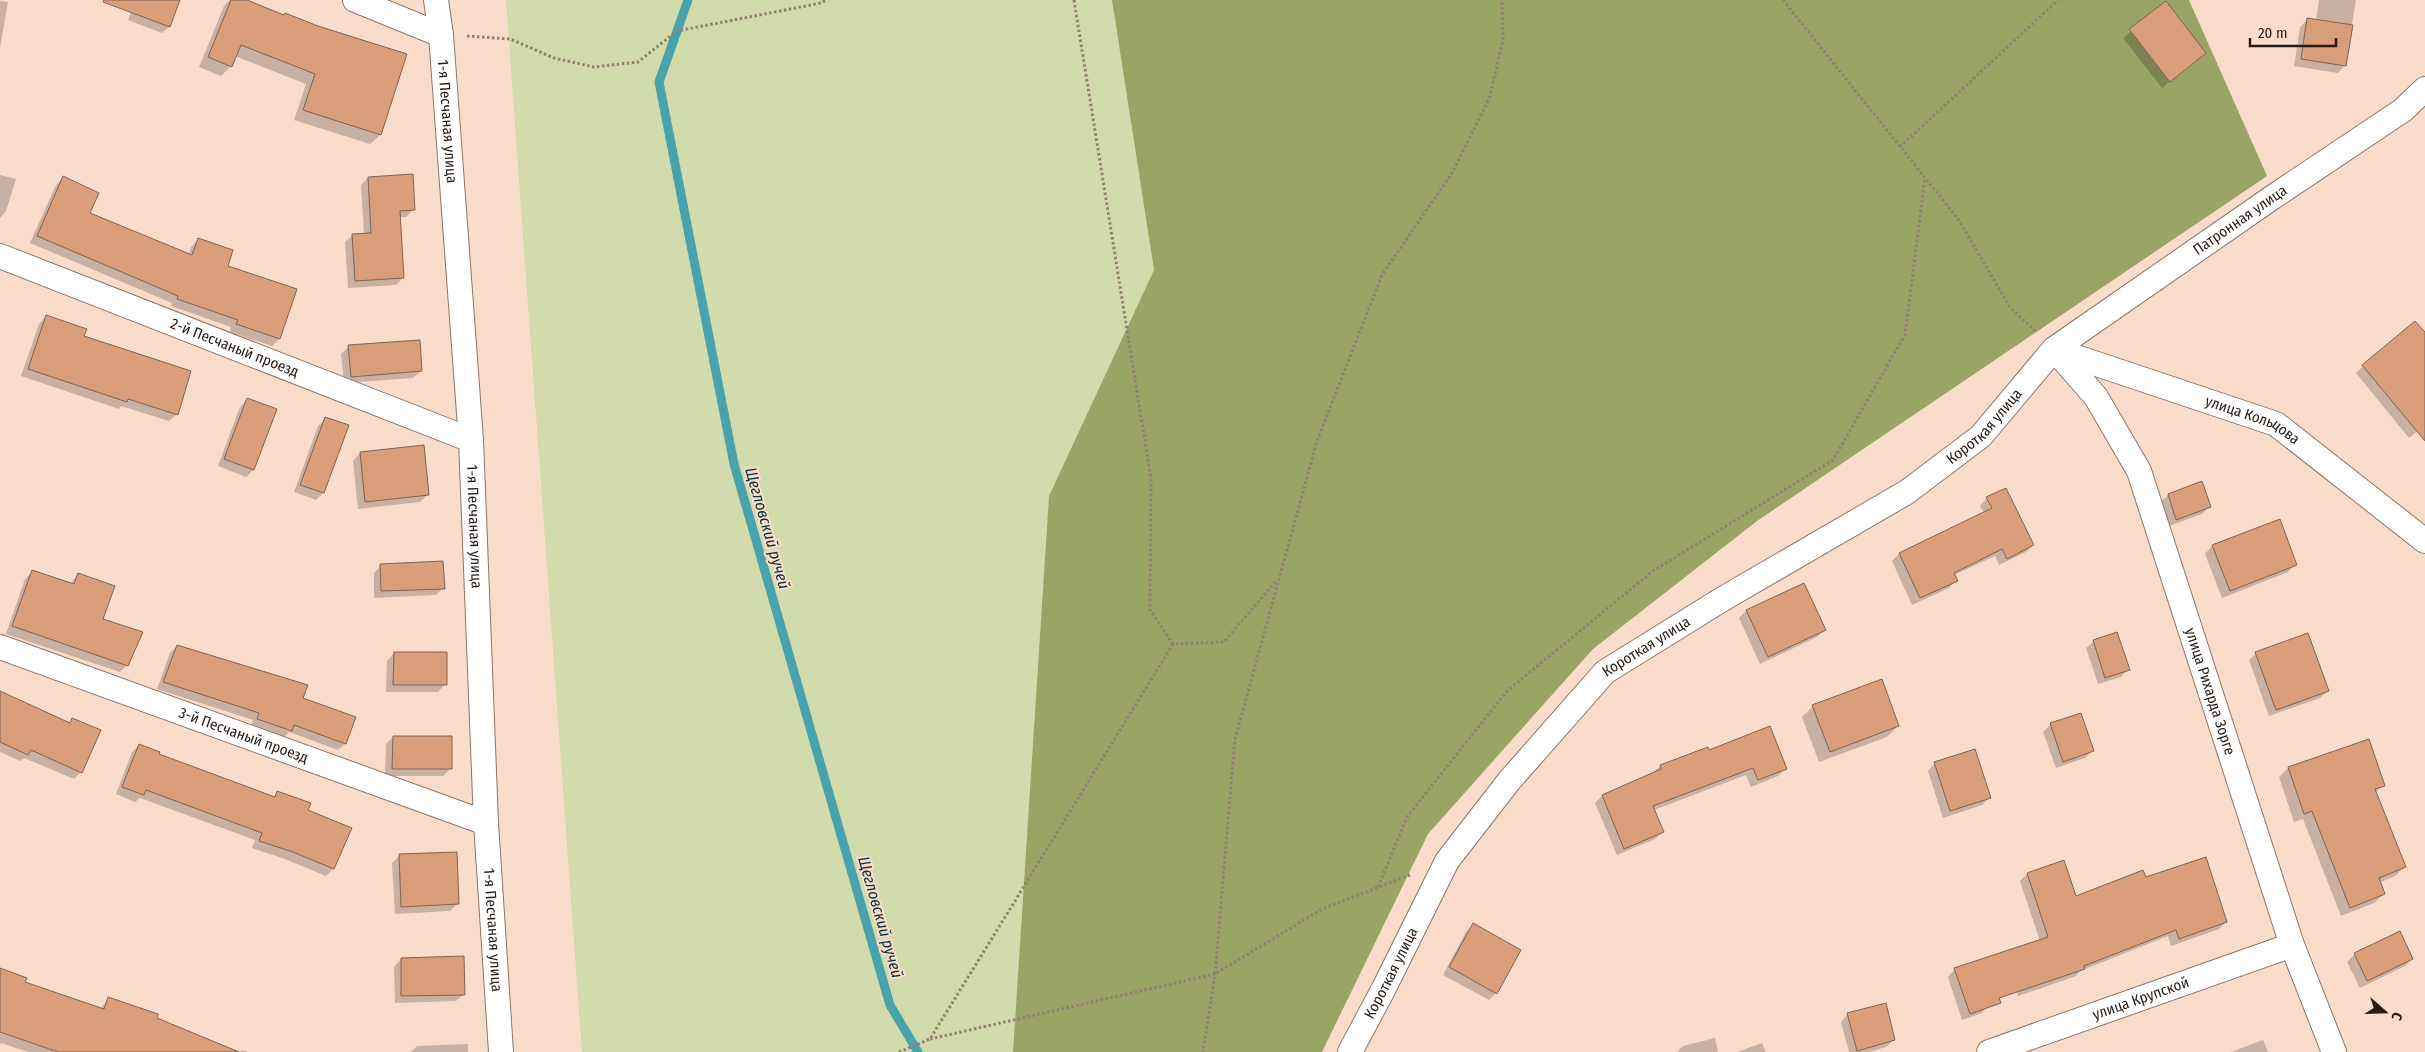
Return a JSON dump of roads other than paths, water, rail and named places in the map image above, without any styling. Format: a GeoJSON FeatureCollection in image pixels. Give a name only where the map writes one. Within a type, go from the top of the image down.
{"type":"FeatureCollection","features":[{"type":"Feature","properties":{"kind":"street"},"geometry":{"type":"LineString","coordinates":[[355,0],[441,35]]}},
{"type":"Feature","properties":{"kind":"street","name":"1-я Песчаная улица"},"geometry":{"type":"LineString","coordinates":[[436,0],[441,35],[471,440],[486,823],[501,1052]]}},
{"type":"Feature","properties":{"kind":"street","name":"Патронная улица"},"geometry":{"type":"LineString","coordinates":[[2054,349],[2402,110],[2425,89]]}},
{"type":"Feature","properties":{"kind":"street","name":"2-й Песчаный проезд"},"geometry":{"type":"LineString","coordinates":[[0,256],[471,440]]}},
{"type":"Feature","properties":{"kind":"street","name":"улица Кольцова"},"geometry":{"type":"LineString","coordinates":[[2054,349],[2276,424],[2425,541]]}},
{"type":"Feature","properties":{"kind":"street","name":"Короткая улица"},"geometry":{"type":"LineString","coordinates":[[1350,1052],[1384,988],[1446,861],[1509,781],[1605,672],[1721,600],[1908,492],[1981,436],[2054,349]]}},
{"type":"Feature","properties":{"kind":"street","name":"улица Рихарда Зорге"},"geometry":{"type":"LineString","coordinates":[[2054,349],[2096,397],[2139,471],[2292,945],[2334,1052]]}},
{"type":"Feature","properties":{"kind":"street","name":"3-й Песчаный проезд"},"geometry":{"type":"LineString","coordinates":[[0,647],[486,823]]}},
{"type":"Feature","properties":{"kind":"street","name":"улица Крупской"},"geometry":{"type":"LineString","coordinates":[[1989,1052],[2292,945]]}},
{"type":"Feature","properties":{"kind":"waterway","name":"Щегловский ручей"},"geometry":{"type":"LineString","coordinates":[[688,0],[659,82],[734,464],[890,1005],[918,1052]]}}]}
